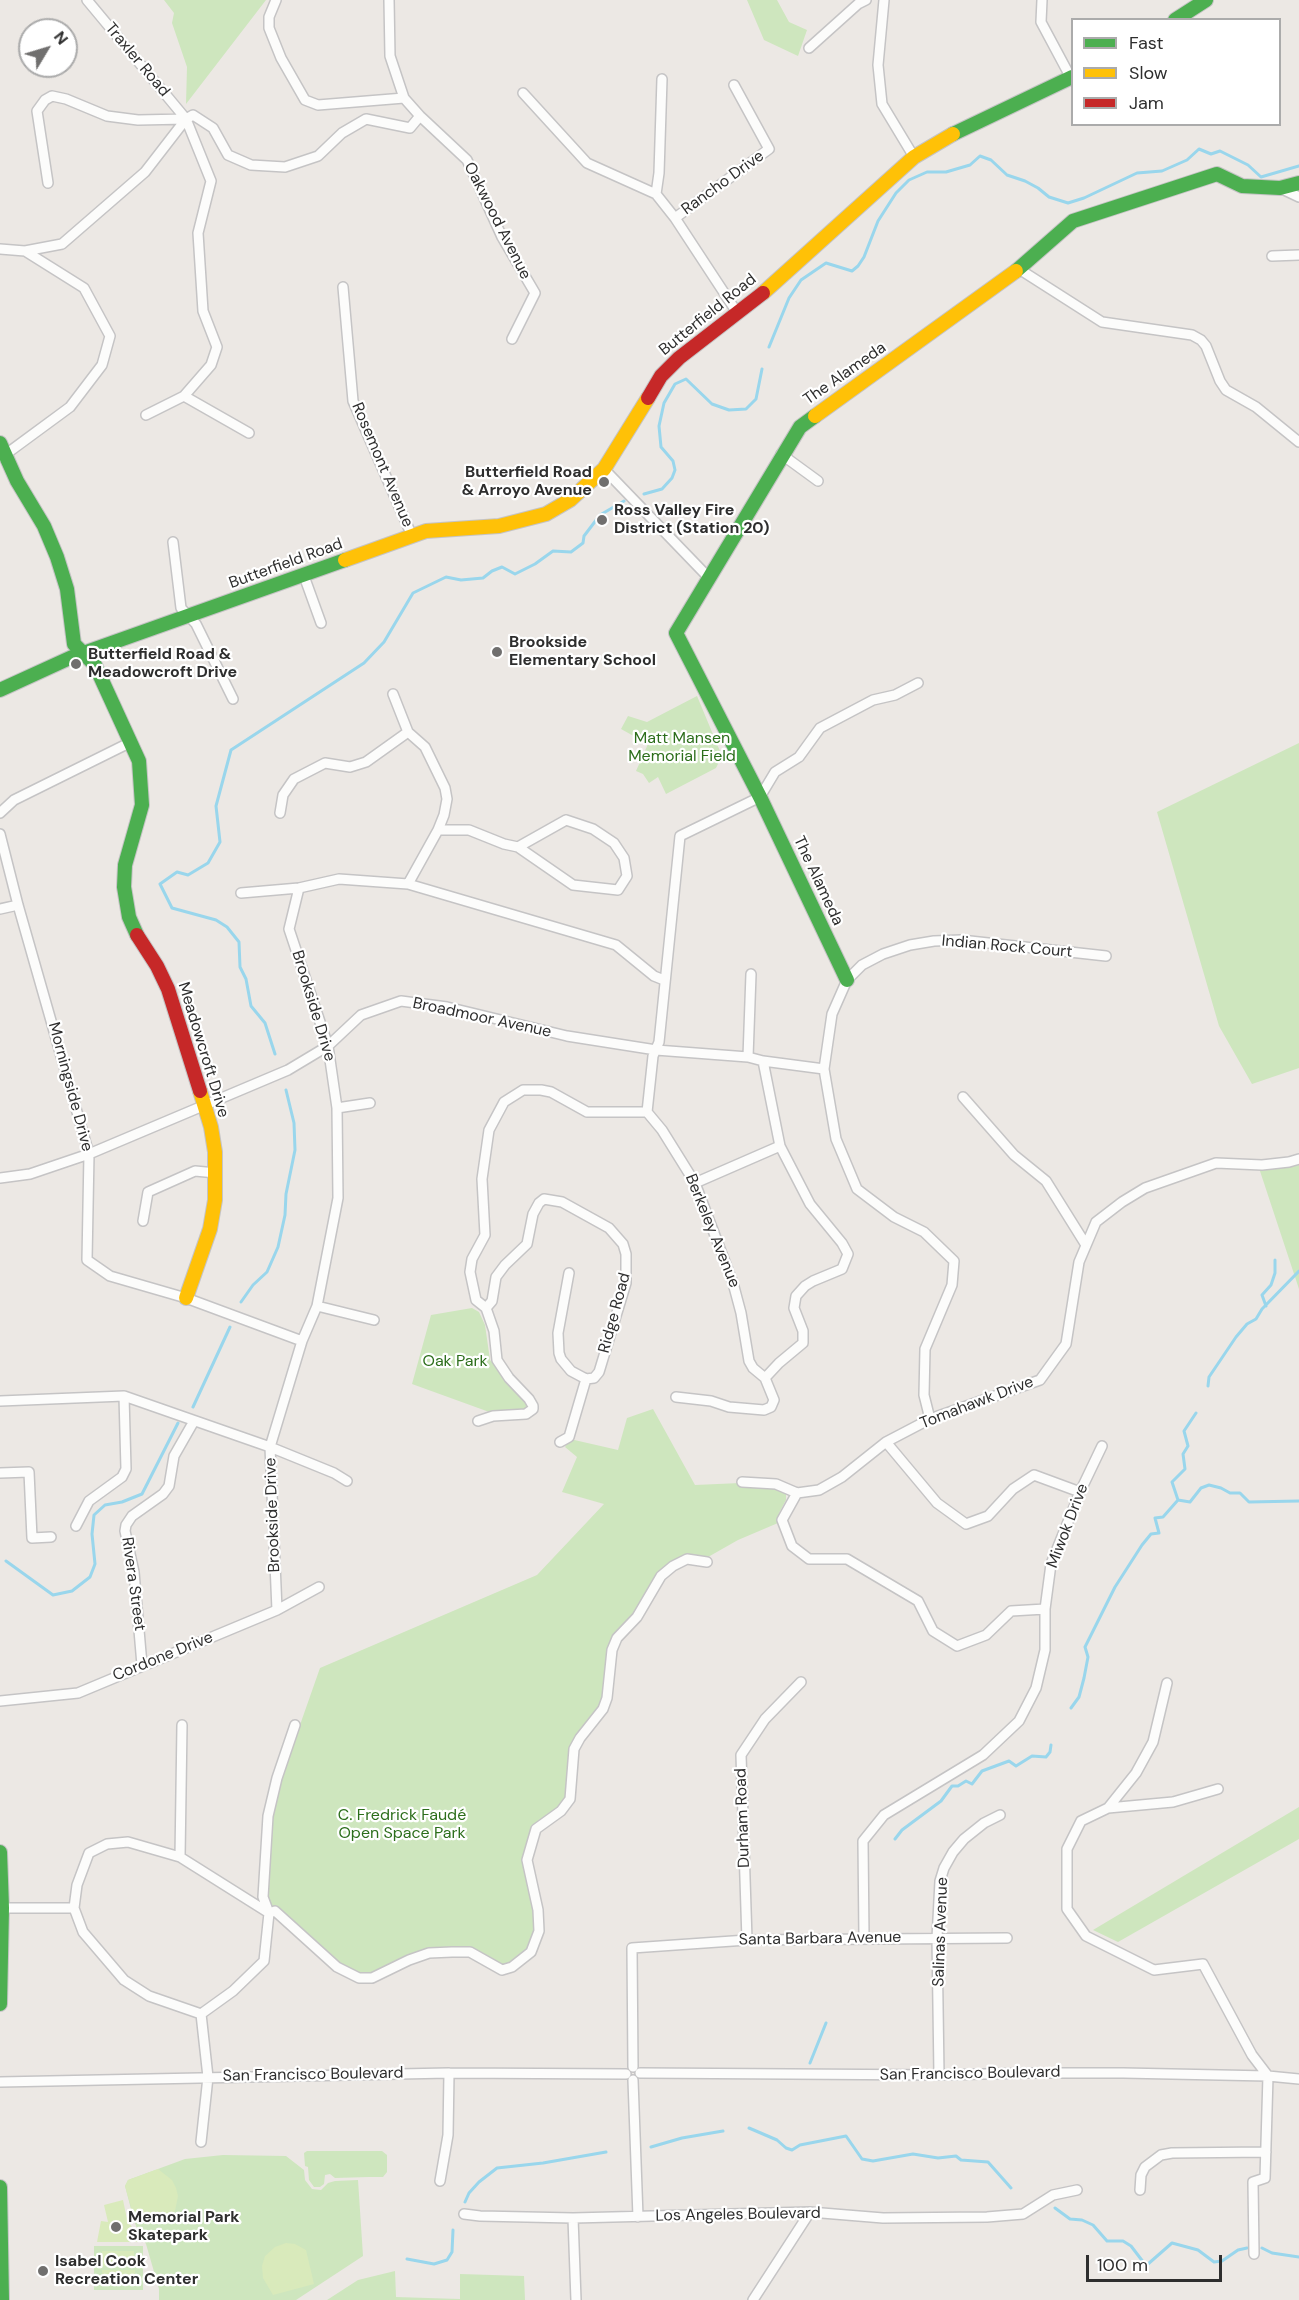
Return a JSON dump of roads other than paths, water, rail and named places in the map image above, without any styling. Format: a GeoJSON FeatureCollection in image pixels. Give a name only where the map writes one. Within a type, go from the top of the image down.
{"type":"FeatureCollection","features":[{"type":"Feature","properties":{"kind":"street","name":"Traxler Road"},"geometry":{"type":"LineString","coordinates":[[87,0],[186,119],[211,181],[198,233],[203,311],[217,347],[211,365],[184,396]]}},
{"type":"Feature","properties":{"kind":"street"},"geometry":{"type":"LineString","coordinates":[[276,0],[269,17],[269,28],[281,58],[305,100],[318,105],[404,98]]}},
{"type":"Feature","properties":{"kind":"street"},"geometry":{"type":"LineString","coordinates":[[0,249],[25,252],[62,244],[145,172],[186,119],[193,115],[213,128],[228,155],[250,165],[285,167],[318,156],[342,133],[366,119],[410,128],[420,116],[404,98],[390,56],[389,0]]}},
{"type":"Feature","properties":{"kind":"street"},"geometry":{"type":"LineString","coordinates":[[809,48],[858,4],[866,0]]}},
{"type":"Feature","properties":{"kind":"street"},"geometry":{"type":"LineString","coordinates":[[884,0],[878,65],[882,104],[914,157]]}},
{"type":"Feature","properties":{"kind":"street"},"geometry":{"type":"LineString","coordinates":[[1042,0],[1041,22],[1071,75]]}},
{"type":"Feature","properties":{"kind":"street"},"geometry":{"type":"LineString","coordinates":[[1178,18],[1201,1]]}},
{"type":"Feature","properties":{"kind":"street","name":"Butterfield Road"},"geometry":{"type":"LineString","coordinates":[[0,690],[45,668],[426,531],[499,526],[546,514],[570,500],[603,469],[661,376],[679,358],[738,314],[914,157],[971,124],[1071,77]]}},
{"type":"Feature","properties":{"kind":"street"},"geometry":{"type":"LineString","coordinates":[[656,194],[659,173],[662,78]]}},
{"type":"Feature","properties":{"kind":"street","name":"Rancho Drive"},"geometry":{"type":"LineString","coordinates":[[675,218],[769,149],[734,85]]}},
{"type":"Feature","properties":{"kind":"street"},"geometry":{"type":"LineString","coordinates":[[523,93],[587,163],[656,194],[675,218],[738,314]]}},
{"type":"Feature","properties":{"kind":"street"},"geometry":{"type":"LineString","coordinates":[[48,183],[37,111],[45,100],[52,96],[66,99],[106,116],[138,120],[186,119]]}},
{"type":"Feature","properties":{"kind":"street","name":"Oakwood Avenue"},"geometry":{"type":"LineString","coordinates":[[420,116],[467,160],[502,237],[535,293],[512,339]]}},
{"type":"Feature","properties":{"kind":"street","name":"The Alameda"},"geometry":{"type":"LineString","coordinates":[[847,980],[760,797],[676,633],[710,579],[781,454],[800,427],[1019,269],[1073,221],[1217,174],[1242,186],[1280,188],[1299,183]]}},
{"type":"Feature","properties":{"kind":"street","name":"The Alameda"},"geometry":{"type":"LineString","coordinates":[[1280,188],[1299,197]]}},
{"type":"Feature","properties":{"kind":"street"},"geometry":{"type":"LineString","coordinates":[[1,453],[70,407],[102,365],[110,336],[84,288],[25,252]]}},
{"type":"Feature","properties":{"kind":"street"},"geometry":{"type":"LineString","coordinates":[[1272,256],[1299,255]]}},
{"type":"Feature","properties":{"kind":"street"},"geometry":{"type":"LineString","coordinates":[[1019,269],[1102,322],[1192,335],[1201,340],[1226,390],[1257,407],[1299,442]]}},
{"type":"Feature","properties":{"kind":"street","name":"Rosemont Avenue"},"geometry":{"type":"LineString","coordinates":[[343,287],[353,401],[412,536]]}},
{"type":"Feature","properties":{"kind":"street"},"geometry":{"type":"LineString","coordinates":[[146,415],[184,396],[249,433]]}},
{"type":"Feature","properties":{"kind":"street","name":"Meadowcroft Drive"},"geometry":{"type":"LineString","coordinates":[[1,453],[44,525],[57,557],[67,589],[74,644],[86,653],[95,665],[139,761],[142,805],[125,865],[124,887],[129,917],[168,988],[211,1127],[216,1173],[215,1200],[210,1228],[186,1298]]}},
{"type":"Feature","properties":{"kind":"street"},"geometry":{"type":"LineString","coordinates":[[781,454],[818,482]]}},
{"type":"Feature","properties":{"kind":"street"},"geometry":{"type":"LineString","coordinates":[[603,469],[710,579]]}},
{"type":"Feature","properties":{"kind":"street"},"geometry":{"type":"LineString","coordinates":[[174,542],[181,608],[196,624],[233,699]]}},
{"type":"Feature","properties":{"kind":"street"},"geometry":{"type":"LineString","coordinates":[[304,576],[321,623]]}},
{"type":"Feature","properties":{"kind":"street"},"geometry":{"type":"LineString","coordinates":[[478,1421],[493,1416],[526,1414],[533,1409],[530,1399],[508,1378],[497,1360],[494,1331],[486,1308],[476,1300],[470,1272],[472,1259],[485,1235],[482,1179],[489,1130],[499,1109],[504,1102],[523,1090],[541,1090],[551,1092],[587,1112],[647,1112],[653,1056],[659,1042],[680,836],[760,797],[775,772],[800,757],[820,729],[864,705],[895,695],[918,683]]}},
{"type":"Feature","properties":{"kind":"street"},"geometry":{"type":"LineString","coordinates":[[393,694],[408,732],[425,747],[445,788],[445,807],[438,830],[408,884]]}},
{"type":"Feature","properties":{"kind":"street"},"geometry":{"type":"LineString","coordinates":[[280,813],[283,795],[294,779],[325,763],[350,766],[366,762],[408,732]]}},
{"type":"Feature","properties":{"kind":"street"},"geometry":{"type":"LineString","coordinates":[[0,813],[14,800],[131,742]]}},
{"type":"Feature","properties":{"kind":"street"},"geometry":{"type":"LineString","coordinates":[[438,830],[469,830],[518,847],[573,885],[618,890],[627,876],[624,858],[614,843],[593,829],[566,820],[518,847]]}},
{"type":"Feature","properties":{"kind":"street","name":"Morningside Drive"},"geometry":{"type":"LineString","coordinates":[[0,834],[89,1154],[87,1260],[110,1276],[186,1298],[303,1341]]}},
{"type":"Feature","properties":{"kind":"street"},"geometry":{"type":"LineString","coordinates":[[241,892],[299,888],[339,879],[408,884],[616,945],[654,976],[664,980]]}},
{"type":"Feature","properties":{"kind":"street","name":"Brookside Drive"},"geometry":{"type":"LineString","coordinates":[[277,1610],[270,1447],[303,1341],[317,1306],[338,1198],[337,1108],[328,1046],[289,929],[299,888]]}},
{"type":"Feature","properties":{"kind":"street"},"geometry":{"type":"LineString","coordinates":[[0,909],[18,904]]}},
{"type":"Feature","properties":{"kind":"street","name":"Indian Rock Court"},"geometry":{"type":"LineString","coordinates":[[847,980],[862,965],[883,954],[934,940],[961,940],[1106,956]]}},
{"type":"Feature","properties":{"kind":"street"},"geometry":{"type":"LineString","coordinates":[[747,1057],[751,974]]}},
{"type":"Feature","properties":{"kind":"street"},"geometry":{"type":"LineString","coordinates":[[847,980],[832,1014],[824,1069],[836,1139],[857,1189],[894,1217],[924,1232],[954,1261],[952,1286],[924,1349],[924,1395],[930,1419]]}},
{"type":"Feature","properties":{"kind":"street","name":"Broadmoor Avenue"},"geometry":{"type":"LineString","coordinates":[[0,1178],[30,1174],[89,1154],[288,1070],[328,1046],[361,1015],[401,1001],[447,1007],[567,1036],[656,1050],[747,1057],[824,1069]]}},
{"type":"Feature","properties":{"kind":"street"},"geometry":{"type":"LineString","coordinates":[[763,1061],[780,1146],[810,1204],[842,1243],[848,1254],[842,1269],[813,1281],[800,1290],[794,1308],[803,1331],[803,1344],[779,1363],[765,1378]]}},
{"type":"Feature","properties":{"kind":"street"},"geometry":{"type":"LineString","coordinates":[[963,1097],[1014,1155],[1046,1181],[1086,1245]]}},
{"type":"Feature","properties":{"kind":"street"},"geometry":{"type":"LineString","coordinates":[[337,1108],[370,1103]]}},
{"type":"Feature","properties":{"kind":"street","name":"Berkeley Avenue"},"geometry":{"type":"LineString","coordinates":[[647,1112],[662,1130],[695,1183],[733,1283],[749,1361],[753,1368],[765,1378],[774,1400],[771,1407],[764,1410],[729,1407],[711,1401],[676,1397]]}},
{"type":"Feature","properties":{"kind":"street"},"geometry":{"type":"LineString","coordinates":[[695,1183],[780,1146]]}},
{"type":"Feature","properties":{"kind":"street","name":"Tomahawk Drive"},"geometry":{"type":"LineString","coordinates":[[797,1493],[819,1490],[842,1477],[886,1442],[930,1419],[1040,1380],[1066,1344],[1079,1262],[1096,1222],[1122,1202],[1145,1188],[1216,1163],[1262,1165],[1299,1159]]}},
{"type":"Feature","properties":{"kind":"street"},"geometry":{"type":"LineString","coordinates":[[143,1221],[148,1192],[195,1171],[216,1173]]}},
{"type":"Feature","properties":{"kind":"street","name":"Ridge Road"},"geometry":{"type":"LineString","coordinates":[[486,1308],[492,1301],[496,1277],[505,1264],[527,1244],[533,1214],[544,1199],[562,1202],[609,1228],[622,1244],[626,1254],[626,1283],[599,1372],[594,1378],[586,1379]]}},
{"type":"Feature","properties":{"kind":"street"},"geometry":{"type":"LineString","coordinates":[[560,1442],[569,1437],[586,1379],[568,1368],[561,1359],[558,1347],[569,1273]]}},
{"type":"Feature","properties":{"kind":"street"},"geometry":{"type":"LineString","coordinates":[[317,1306],[374,1320]]}},
{"type":"Feature","properties":{"kind":"street"},"geometry":{"type":"LineString","coordinates":[[0,1401],[124,1396],[270,1447],[334,1473],[347,1481]]}},
{"type":"Feature","properties":{"kind":"street"},"geometry":{"type":"LineString","coordinates":[[76,1526],[89,1501],[122,1477],[126,1469],[124,1396]]}},
{"type":"Feature","properties":{"kind":"street","name":"Rivera Street"},"geometry":{"type":"LineString","coordinates":[[142,1665],[134,1572],[125,1531],[126,1526],[132,1516],[163,1494],[169,1486],[174,1456],[195,1421]]}},
{"type":"Feature","properties":{"kind":"street"},"geometry":{"type":"LineString","coordinates":[[886,1442],[937,1503],[966,1524],[988,1516],[1013,1489],[1034,1475],[1080,1492]]}},
{"type":"Feature","properties":{"kind":"street","name":"Miwok Drive"},"geometry":{"type":"LineString","coordinates":[[864,1938],[863,1841],[884,1815],[983,1755],[1019,1720],[1036,1688],[1045,1650],[1045,1609],[1051,1564],[1080,1492],[1102,1446]]}},
{"type":"Feature","properties":{"kind":"street"},"geometry":{"type":"LineString","coordinates":[[0,1473],[29,1472],[32,1538],[51,1537]]}},
{"type":"Feature","properties":{"kind":"street"},"geometry":{"type":"LineString","coordinates":[[742,1482],[776,1484],[797,1493],[782,1520],[792,1546],[809,1559],[847,1559],[918,1601],[933,1631],[957,1646],[986,1635],[1011,1611],[1045,1609]]}},
{"type":"Feature","properties":{"kind":"street"},"geometry":{"type":"LineString","coordinates":[[269,1913],[275,1911],[337,1967],[359,1978],[372,1978],[429,1953],[470,1952],[502,1970],[512,1967],[531,1952],[539,1931],[538,1910],[527,1860],[536,1829],[561,1811],[570,1799],[574,1749],[603,1709],[617,1638],[637,1617],[661,1576],[687,1558],[707,1562]]}},
{"type":"Feature","properties":{"kind":"street","name":"Cordone Drive"},"geometry":{"type":"LineString","coordinates":[[0,1701],[78,1693],[277,1610],[319,1587]]}},
{"type":"Feature","properties":{"kind":"street","name":"Durham Road"},"geometry":{"type":"LineString","coordinates":[[747,1940],[741,1755],[765,1719],[801,1682]]}},
{"type":"Feature","properties":{"kind":"street"},"geometry":{"type":"LineString","coordinates":[[1108,1808],[1136,1773],[1153,1742],[1167,1683]]}},
{"type":"Feature","properties":{"kind":"street"},"geometry":{"type":"LineString","coordinates":[[180,1857],[182,1725]]}},
{"type":"Feature","properties":{"kind":"street"},"geometry":{"type":"LineString","coordinates":[[201,2014],[233,1991],[264,1961],[269,1913],[263,1898],[268,1816],[277,1778],[295,1725]]}},
{"type":"Feature","properties":{"kind":"street"},"geometry":{"type":"LineString","coordinates":[[1218,1789],[1173,1802],[1108,1808],[1081,1821],[1067,1849],[1067,1909],[1086,1936],[1154,1970],[1203,1964],[1252,2055],[1268,2076],[1265,2178],[1253,2182],[1254,2254]]}},
{"type":"Feature","properties":{"kind":"street","name":"Salinas Avenue"},"geometry":{"type":"LineString","coordinates":[[939,2075],[937,1938],[940,1881],[953,1851],[963,1839],[984,1823],[1000,1815]]}},
{"type":"Feature","properties":{"kind":"street"},"geometry":{"type":"LineString","coordinates":[[201,2014],[148,1996],[124,1980],[83,1932],[74,1908],[77,1885],[89,1853],[107,1844],[128,1842],[180,1857],[269,1913]]}},
{"type":"Feature","properties":{"kind":"street"},"geometry":{"type":"LineString","coordinates":[[0,1852],[2,1908],[0,2004]]}},
{"type":"Feature","properties":{"kind":"street"},"geometry":{"type":"LineString","coordinates":[[2,1908],[74,1908]]}},
{"type":"Feature","properties":{"kind":"street","name":"Santa Barbara Avenue"},"geometry":{"type":"LineString","coordinates":[[633,2073],[632,1948],[747,1940],[1007,1938]]}},
{"type":"Feature","properties":{"kind":"street"},"geometry":{"type":"LineString","coordinates":[[201,2014],[208,2077],[201,2142]]}},
{"type":"Feature","properties":{"kind":"street"},"geometry":{"type":"LineString","coordinates":[[440,2181],[448,2135],[449,2073]]}},
{"type":"Feature","properties":{"kind":"street","name":"San Francisco Boulevard"},"geometry":{"type":"LineString","coordinates":[[0,2082],[449,2073],[939,2075],[1038,2073],[1268,2076],[1299,2079]]}},
{"type":"Feature","properties":{"kind":"street"},"geometry":{"type":"LineString","coordinates":[[633,2073],[638,2217]]}},
{"type":"Feature","properties":{"kind":"street"},"geometry":{"type":"LineString","coordinates":[[1140,2190],[1141,2175],[1145,2167],[1161,2155],[1266,2152]]}},
{"type":"Feature","properties":{"kind":"street"},"geometry":{"type":"LineString","coordinates":[[0,2187],[1,2299]]}},
{"type":"Feature","properties":{"kind":"street","name":"Los Angeles Boulevard"},"geometry":{"type":"LineString","coordinates":[[464,2214],[573,2218],[810,2211],[883,2218],[987,2217],[1023,2214],[1053,2195],[1077,2190]]}},
{"type":"Feature","properties":{"kind":"street"},"geometry":{"type":"LineString","coordinates":[[753,2300],[810,2211]]}},
{"type":"Feature","properties":{"kind":"street"},"geometry":{"type":"LineString","coordinates":[[573,2218],[576,2300]]}},
{"type":"Feature","properties":{"kind":"waterway"},"geometry":{"type":"LineString","coordinates":[[769,347],[789,298],[801,280],[826,263],[852,271],[858,266],[864,257],[878,221],[896,193],[909,180],[927,172],[946,172],[970,165],[980,156],[991,160],[1007,175],[1025,181],[1049,197],[1068,203],[1137,173],[1162,171],[1187,160],[1199,149],[1211,154],[1220,151],[1248,165],[1261,177],[1299,166]]}},
{"type":"Feature","properties":{"kind":"waterway"},"geometry":{"type":"LineString","coordinates":[[644,494],[662,489],[672,478],[675,470],[673,461],[661,447],[659,426],[664,403],[675,384],[686,379],[712,404],[729,410],[746,409],[756,399],[762,369]]}},
{"type":"Feature","properties":{"kind":"waterway"},"geometry":{"type":"LineString","coordinates":[[275,1054],[265,1023],[251,1006],[246,979],[240,967],[239,942],[227,927],[216,920],[172,908],[160,884],[177,872],[188,875],[208,863],[220,842],[216,806],[231,750],[364,663],[384,642],[413,593],[446,577],[461,580],[483,578],[502,567],[515,574],[535,564],[553,551],[571,552],[583,543],[584,536],[600,515],[624,501]]}},
{"type":"Feature","properties":{"kind":"waterway"},"geometry":{"type":"LineString","coordinates":[[241,1302],[253,1285],[267,1272],[278,1247],[285,1215],[286,1194],[295,1150],[294,1123],[286,1090]]}},
{"type":"Feature","properties":{"kind":"waterway"},"geometry":{"type":"LineString","coordinates":[[1266,1306],[1262,1295],[1271,1285],[1275,1273],[1275,1260]]}},
{"type":"Feature","properties":{"kind":"waterway"},"geometry":{"type":"LineString","coordinates":[[1208,1386],[1209,1377],[1236,1337],[1247,1324],[1256,1319],[1262,1309],[1299,1271]]}},
{"type":"Feature","properties":{"kind":"waterway"},"geometry":{"type":"LineString","coordinates":[[193,1407],[230,1327]]}},
{"type":"Feature","properties":{"kind":"waterway"},"geometry":{"type":"LineString","coordinates":[[1178,1500],[1172,1482],[1185,1469],[1183,1454],[1188,1446],[1184,1431],[1196,1413]]}},
{"type":"Feature","properties":{"kind":"waterway"},"geometry":{"type":"LineString","coordinates":[[6,1561],[53,1595],[72,1591],[90,1577],[95,1564],[92,1534],[94,1515],[105,1505],[122,1502],[142,1494],[178,1423]]}},
{"type":"Feature","properties":{"kind":"waterway"},"geometry":{"type":"LineString","coordinates":[[1071,1708],[1079,1697],[1084,1678],[1088,1657],[1085,1647],[1115,1587],[1142,1545],[1151,1534],[1159,1533],[1155,1518],[1163,1517],[1178,1500],[1190,1502],[1201,1488],[1209,1485],[1230,1493],[1240,1493],[1249,1502],[1299,1501]]}},
{"type":"Feature","properties":{"kind":"waterway"},"geometry":{"type":"LineString","coordinates":[[895,1839],[902,1830],[941,1801],[952,1786],[958,1786],[966,1781],[972,1784],[982,1771],[1009,1761],[1016,1766],[1032,1756],[1046,1757],[1051,1745]]}},
{"type":"Feature","properties":{"kind":"waterway"},"geometry":{"type":"LineString","coordinates":[[810,2063],[826,2023]]}},
{"type":"Feature","properties":{"kind":"waterway"},"geometry":{"type":"LineString","coordinates":[[749,2128],[777,2140],[792,2150],[800,2145],[846,2136],[862,2159],[873,2161],[913,2154],[938,2158],[956,2156],[961,2160],[988,2162],[1011,2188]]}},
{"type":"Feature","properties":{"kind":"waterway"},"geometry":{"type":"LineString","coordinates":[[651,2147],[682,2138],[723,2131]]}},
{"type":"Feature","properties":{"kind":"waterway"},"geometry":{"type":"LineString","coordinates":[[465,2202],[469,2193],[479,2182],[497,2168],[606,2152]]}},
{"type":"Feature","properties":{"kind":"waterway"},"geometry":{"type":"LineString","coordinates":[[1055,2208],[1070,2219],[1082,2220],[1093,2225],[1107,2241],[1123,2241],[1131,2246],[1144,2263],[1148,2264],[1172,2243],[1198,2250],[1214,2262],[1222,2261],[1238,2250],[1247,2248]]}},
{"type":"Feature","properties":{"kind":"waterway"},"geometry":{"type":"LineString","coordinates":[[407,2259],[434,2264],[447,2260],[452,2252],[453,2230]]}},
{"type":"Feature","properties":{"kind":"waterway"},"geometry":{"type":"LineString","coordinates":[[1262,2248],[1272,2253],[1299,2257]]}},
{"type":"Feature","properties":{"kind":"place","name":"Butterfield Road & Arroyo Avenue"},"geometry":{"type":"Point","coordinates":[604,482]}},
{"type":"Feature","properties":{"kind":"place","name":"Ross Valley Fire District (Station 20)"},"geometry":{"type":"Point","coordinates":[602,520]}},
{"type":"Feature","properties":{"kind":"place","name":"Brookside Elementary School"},"geometry":{"type":"Point","coordinates":[497,652]}},
{"type":"Feature","properties":{"kind":"place","name":"Butterfield Road & Meadowcroft Drive"},"geometry":{"type":"Point","coordinates":[76,664]}},
{"type":"Feature","properties":{"kind":"place","name":"Memorial Park Skatepark"},"geometry":{"type":"Point","coordinates":[116,2227]}},
{"type":"Feature","properties":{"kind":"place","name":"Isabel Cook Recreation Center"},"geometry":{"type":"Point","coordinates":[43,2271]}},
{"type":"Feature","properties":{"kind":"park label","name":"Matt Mansen Memorial Field"},"geometry":{"type":"Point","coordinates":[682,748]}},
{"type":"Feature","properties":{"kind":"park label","name":"Oak Park"},"geometry":{"type":"Point","coordinates":[455,1362]}},
{"type":"Feature","properties":{"kind":"park label","name":"C. Fredrick Faudé Open Space Park"},"geometry":{"type":"Point","coordinates":[402,1825]}}]}
